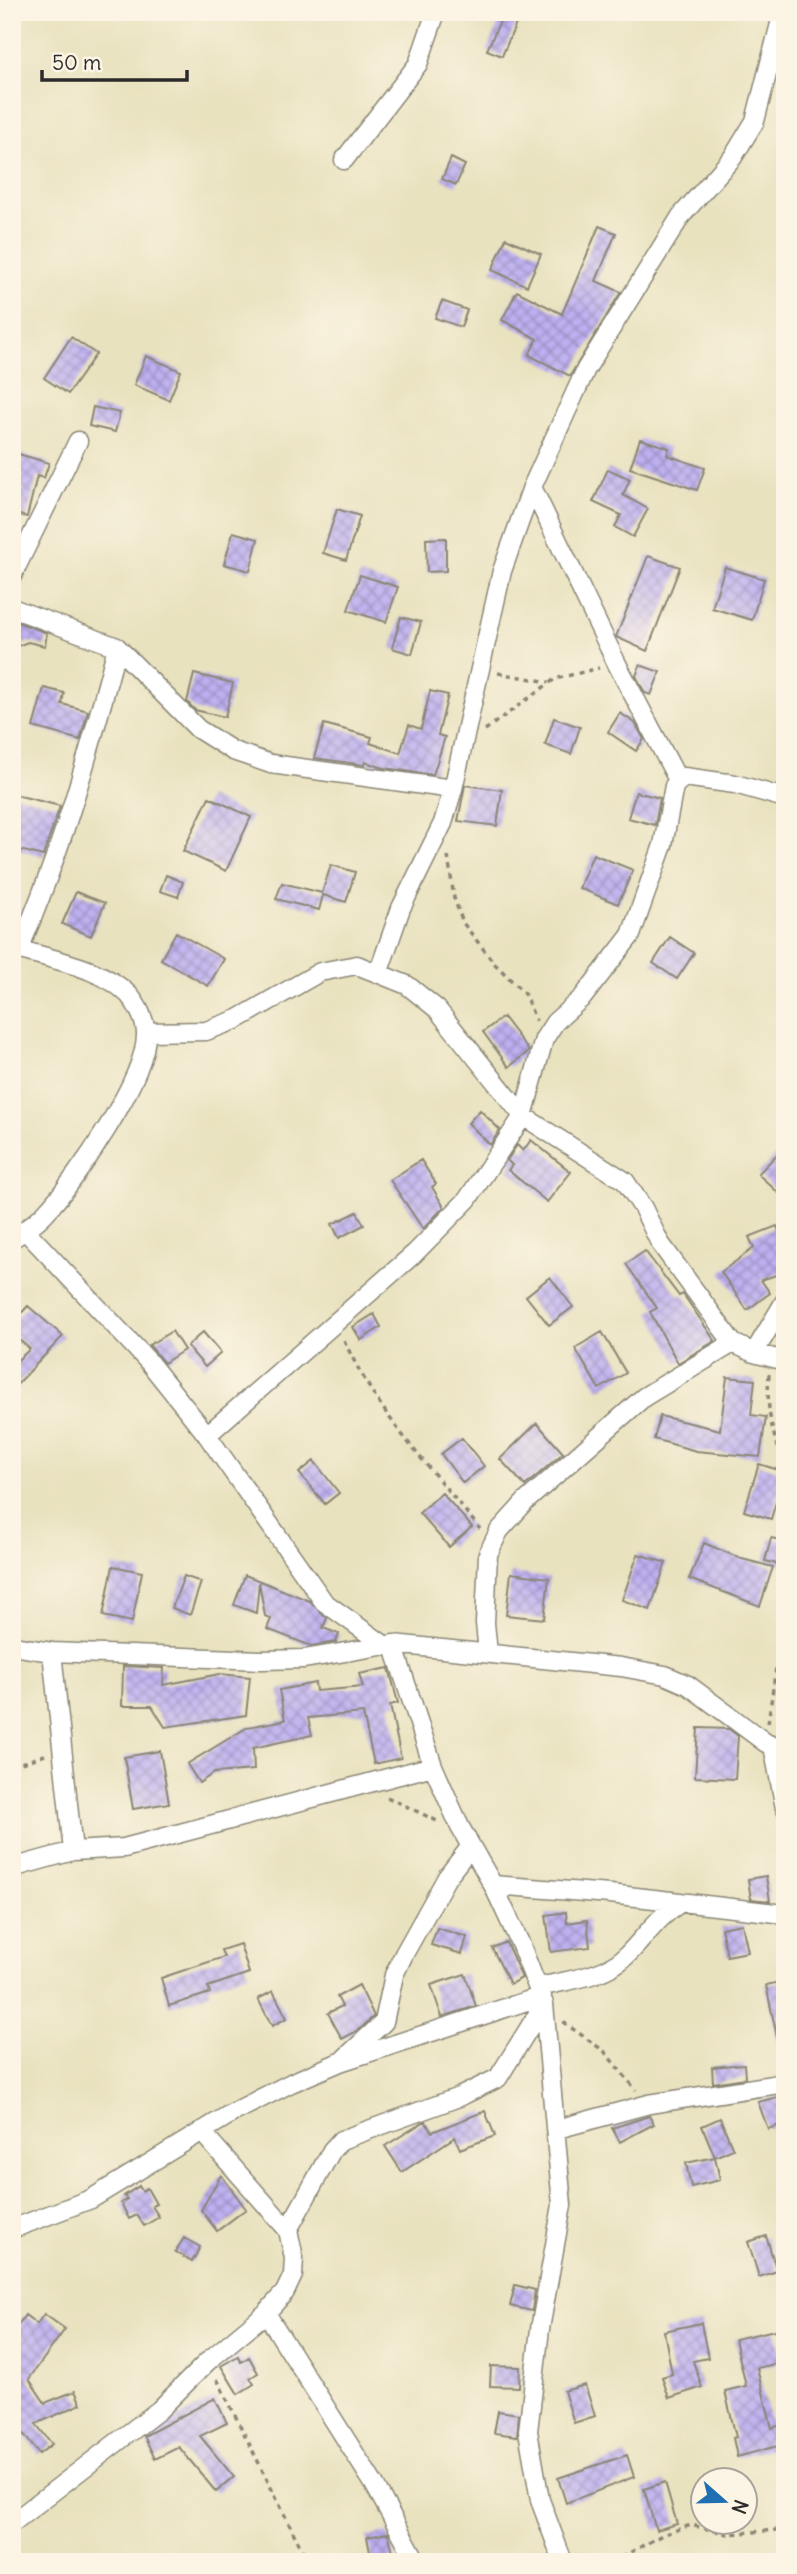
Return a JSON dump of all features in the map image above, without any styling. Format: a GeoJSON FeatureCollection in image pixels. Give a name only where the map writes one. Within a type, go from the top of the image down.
{"type":"FeatureCollection","features":[{"type":"Feature","properties":{"kind":"street"},"geometry":{"type":"LineString","coordinates":[[344,160],[418,64],[436,12]]}},
{"type":"Feature","properties":{"kind":"street"},"geometry":{"type":"LineString","coordinates":[[379,971],[401,908],[443,823],[502,571],[532,487],[586,369],[681,216],[733,157],[754,121],[783,12]]}},
{"type":"Feature","properties":{"kind":"street"},"geometry":{"type":"LineString","coordinates":[[12,576],[78,441]]}},
{"type":"Feature","properties":{"kind":"street"},"geometry":{"type":"LineString","coordinates":[[532,487],[617,664],[678,780]]}},
{"type":"Feature","properties":{"kind":"street"},"geometry":{"type":"LineString","coordinates":[[12,607],[117,647],[198,729],[233,751],[271,764],[453,789]]}},
{"type":"Feature","properties":{"kind":"street"},"geometry":{"type":"LineString","coordinates":[[117,647],[73,808],[42,896],[15,948],[90,971],[115,984],[130,996],[146,1032],[144,1054],[133,1084],[46,1212],[19,1234],[148,1361],[207,1435],[324,1602],[389,1645],[433,1766],[460,1827],[493,1885],[543,2000],[562,2205],[540,2329],[528,2431],[540,2500],[563,2562]]}},
{"type":"Feature","properties":{"kind":"street"},"geometry":{"type":"LineString","coordinates":[[207,1435],[415,1252],[467,1200],[523,1116],[544,1038],[555,1021],[583,997],[631,935],[663,845],[674,786],[678,780],[684,777],[735,784],[785,798]]}},
{"type":"Feature","properties":{"kind":"street"},"geometry":{"type":"LineString","coordinates":[[146,1032],[205,1031],[237,1019],[320,972],[357,965],[379,971],[407,985],[437,1009],[523,1116],[625,1181],[643,1208],[660,1243],[733,1342],[770,1358],[785,1301]]}},
{"type":"Feature","properties":{"kind":"street"},"geometry":{"type":"LineString","coordinates":[[488,1653],[485,1599],[491,1542],[526,1501],[644,1397],[733,1342]]}},
{"type":"Feature","properties":{"kind":"street"},"geometry":{"type":"LineString","coordinates":[[12,1646],[52,1652],[283,1660],[389,1645],[621,1667],[665,1675],[706,1696],[775,1746],[785,1808]]}},
{"type":"Feature","properties":{"kind":"street"},"geometry":{"type":"LineString","coordinates":[[52,1652],[60,1750],[73,1851]]}},
{"type":"Feature","properties":{"kind":"street"},"geometry":{"type":"LineString","coordinates":[[12,1868],[73,1851],[124,1848],[433,1766]]}},
{"type":"Feature","properties":{"kind":"street"},"geometry":{"type":"LineString","coordinates":[[340,2062],[384,2022],[394,1975],[404,1954],[447,1877],[471,1846]]}},
{"type":"Feature","properties":{"kind":"street"},"geometry":{"type":"LineString","coordinates":[[493,1885],[785,1914]]}},
{"type":"Feature","properties":{"kind":"street"},"geometry":{"type":"LineString","coordinates":[[12,2229],[91,2199],[201,2131],[291,2083],[340,2062],[543,2000],[606,1970],[625,1958],[663,1914],[680,1903]]}},
{"type":"Feature","properties":{"kind":"street"},"geometry":{"type":"LineString","coordinates":[[288,2230],[332,2150],[341,2140],[430,2109],[489,2084],[503,2070],[543,2000]]}},
{"type":"Feature","properties":{"kind":"street"},"geometry":{"type":"LineString","coordinates":[[557,2129],[649,2104],[785,2083]]}},
{"type":"Feature","properties":{"kind":"street"},"geometry":{"type":"LineString","coordinates":[[12,2523],[159,2410],[208,2361],[267,2313],[285,2292],[293,2275],[294,2259],[288,2230],[201,2131]]}},
{"type":"Feature","properties":{"kind":"street"},"geometry":{"type":"LineString","coordinates":[[267,2313],[414,2550],[417,2562]]}},
{"type":"Feature","properties":{"kind":"path"},"geometry":{"type":"LineString","coordinates":[[462,750],[507,711],[551,682],[573,673],[617,664]]}},
{"type":"Feature","properties":{"kind":"path"},"geometry":{"type":"LineString","coordinates":[[478,670],[551,682]]}},
{"type":"Feature","properties":{"kind":"path"},"geometry":{"type":"LineString","coordinates":[[443,823],[454,898],[463,923],[495,964],[524,993],[544,1038]]}},
{"type":"Feature","properties":{"kind":"path"},"geometry":{"type":"LineString","coordinates":[[336,1322],[376,1402],[409,1446],[491,1542]]}},
{"type":"Feature","properties":{"kind":"path"},"geometry":{"type":"LineString","coordinates":[[770,1358],[767,1399],[771,1433],[785,1464]]}},
{"type":"Feature","properties":{"kind":"path"},"geometry":{"type":"LineString","coordinates":[[775,1746],[785,1606]]}},
{"type":"Feature","properties":{"kind":"path"},"geometry":{"type":"LineString","coordinates":[[12,1766],[60,1750]]}},
{"type":"Feature","properties":{"kind":"path"},"geometry":{"type":"LineString","coordinates":[[359,1786],[442,1823],[460,1827]]}},
{"type":"Feature","properties":{"kind":"path"},"geometry":{"type":"LineString","coordinates":[[543,2000],[568,2024],[604,2051],[649,2104]]}},
{"type":"Feature","properties":{"kind":"path"},"geometry":{"type":"LineString","coordinates":[[208,2361],[308,2562]]}},
{"type":"Feature","properties":{"kind":"path"},"geometry":{"type":"LineString","coordinates":[[613,2562],[662,2535],[691,2525],[728,2534],[776,2530],[785,2526]]}},
{"type":"Feature","properties":{"kind":"building"},"geometry":{"type":"Polygon","coordinates":[[[504,12],[521,12],[502,56],[487,50],[504,12]]]}},
{"type":"Feature","properties":{"kind":"building"},"geometry":{"type":"Polygon","coordinates":[[[451,158],[465,165],[456,185],[442,179],[451,158]]]}},
{"type":"Feature","properties":{"kind":"building"},"geometry":{"type":"Polygon","coordinates":[[[599,226],[616,233],[596,281],[621,292],[570,376],[529,355],[537,339],[502,320],[517,291],[562,314],[599,226]]]}},
{"type":"Feature","properties":{"kind":"building"},"geometry":{"type":"Polygon","coordinates":[[[506,238],[541,254],[527,286],[492,270],[506,238]]]}},
{"type":"Feature","properties":{"kind":"building"},"geometry":{"type":"Polygon","coordinates":[[[442,301],[467,310],[461,327],[435,318],[442,301]]]}},
{"type":"Feature","properties":{"kind":"building"},"geometry":{"type":"Polygon","coordinates":[[[71,337],[96,354],[68,394],[44,378],[71,337]]]}},
{"type":"Feature","properties":{"kind":"building"},"geometry":{"type":"Polygon","coordinates":[[[146,356],[181,371],[169,400],[134,385],[146,356]]]}},
{"type":"Feature","properties":{"kind":"building"},"geometry":{"type":"Polygon","coordinates":[[[93,407],[120,413],[115,432],[89,426],[93,407]]]}},
{"type":"Feature","properties":{"kind":"building"},"geometry":{"type":"Polygon","coordinates":[[[640,439],[669,448],[667,455],[705,468],[697,490],[630,468],[640,439]]]}},
{"type":"Feature","properties":{"kind":"building"},"geometry":{"type":"Polygon","coordinates":[[[12,452],[49,463],[44,478],[37,476],[27,517],[12,513],[12,452]]]}},
{"type":"Feature","properties":{"kind":"building"},"geometry":{"type":"Polygon","coordinates":[[[608,469],[630,479],[623,495],[648,509],[633,537],[615,527],[621,515],[593,502],[608,469]]]}},
{"type":"Feature","properties":{"kind":"building"},"geometry":{"type":"Polygon","coordinates":[[[337,509],[360,516],[346,560],[323,553],[337,509]]]}},
{"type":"Feature","properties":{"kind":"building"},"geometry":{"type":"Polygon","coordinates":[[[233,532],[258,539],[250,571],[224,564],[233,532]]]}},
{"type":"Feature","properties":{"kind":"building"},"geometry":{"type":"Polygon","coordinates":[[[446,538],[446,571],[427,572],[426,539],[446,538]]]}},
{"type":"Feature","properties":{"kind":"building"},"geometry":{"type":"Polygon","coordinates":[[[648,556],[680,567],[647,651],[616,637],[648,556]]]}},
{"type":"Feature","properties":{"kind":"building"},"geometry":{"type":"Polygon","coordinates":[[[725,567],[764,579],[752,620],[712,608],[725,567]]]}},
{"type":"Feature","properties":{"kind":"building"},"geometry":{"type":"Polygon","coordinates":[[[360,575],[398,587],[386,622],[348,610],[360,575]]]}},
{"type":"Feature","properties":{"kind":"building"},"geometry":{"type":"Polygon","coordinates":[[[401,617],[421,622],[412,654],[392,648],[401,617]]]}},
{"type":"Feature","properties":{"kind":"building"},"geometry":{"type":"Polygon","coordinates":[[[12,620],[47,633],[45,646],[28,642],[12,648],[12,620]]]}},
{"type":"Feature","properties":{"kind":"building"},"geometry":{"type":"Polygon","coordinates":[[[640,665],[660,672],[651,695],[645,693],[636,676],[640,665]]]}},
{"type":"Feature","properties":{"kind":"building"},"geometry":{"type":"Polygon","coordinates":[[[194,674],[233,683],[225,717],[195,710],[187,702],[194,674]]]}},
{"type":"Feature","properties":{"kind":"building"},"geometry":{"type":"Polygon","coordinates":[[[44,688],[64,693],[62,704],[88,711],[80,740],[33,727],[44,688]]]}},
{"type":"Feature","properties":{"kind":"building"},"geometry":{"type":"Polygon","coordinates":[[[430,691],[448,695],[438,735],[445,737],[433,775],[384,768],[365,762],[364,765],[314,758],[324,724],[372,737],[370,743],[400,753],[409,725],[421,729],[430,691]]]}},
{"type":"Feature","properties":{"kind":"building"},"geometry":{"type":"Polygon","coordinates":[[[620,713],[635,723],[644,739],[636,751],[608,732],[620,713]]]}},
{"type":"Feature","properties":{"kind":"building"},"geometry":{"type":"Polygon","coordinates":[[[554,718],[580,727],[571,754],[545,745],[554,718]]]}},
{"type":"Feature","properties":{"kind":"building"},"geometry":{"type":"Polygon","coordinates":[[[465,785],[502,790],[497,826],[458,821],[465,785]]]}},
{"type":"Feature","properties":{"kind":"building"},"geometry":{"type":"Polygon","coordinates":[[[636,792],[660,798],[655,825],[628,818],[636,792]]]}},
{"type":"Feature","properties":{"kind":"building"},"geometry":{"type":"Polygon","coordinates":[[[12,794],[60,806],[43,856],[12,848],[12,794]]]}},
{"type":"Feature","properties":{"kind":"building"},"geometry":{"type":"Polygon","coordinates":[[[209,797],[251,817],[226,871],[183,851],[209,797]]]}},
{"type":"Feature","properties":{"kind":"building"},"geometry":{"type":"Polygon","coordinates":[[[593,854],[633,870],[618,904],[579,888],[593,854]]]}},
{"type":"Feature","properties":{"kind":"building"},"geometry":{"type":"Polygon","coordinates":[[[331,865],[355,872],[346,902],[323,895],[319,910],[276,899],[282,883],[322,893],[331,865]]]}},
{"type":"Feature","properties":{"kind":"building"},"geometry":{"type":"Polygon","coordinates":[[[166,875],[183,882],[178,897],[160,891],[166,875]]]}},
{"type":"Feature","properties":{"kind":"building"},"geometry":{"type":"Polygon","coordinates":[[[76,892],[105,903],[91,936],[62,924],[76,892]]]}},
{"type":"Feature","properties":{"kind":"building"},"geometry":{"type":"Polygon","coordinates":[[[176,932],[224,959],[208,986],[161,959],[176,932]]]}},
{"type":"Feature","properties":{"kind":"building"},"geometry":{"type":"Polygon","coordinates":[[[670,937],[694,953],[677,979],[653,963],[670,937]]]}},
{"type":"Feature","properties":{"kind":"building"},"geometry":{"type":"Polygon","coordinates":[[[503,1017],[529,1051],[509,1067],[483,1032],[503,1017]]]}},
{"type":"Feature","properties":{"kind":"building"},"geometry":{"type":"Polygon","coordinates":[[[480,1110],[500,1130],[490,1145],[468,1123],[480,1110]]]}},
{"type":"Feature","properties":{"kind":"building"},"geometry":{"type":"Polygon","coordinates":[[[531,1140],[571,1172],[547,1202],[508,1170],[512,1165],[507,1160],[517,1145],[523,1151],[531,1140]]]}},
{"type":"Feature","properties":{"kind":"building"},"geometry":{"type":"Polygon","coordinates":[[[785,1146],[785,1199],[758,1174],[785,1146]]]}},
{"type":"Feature","properties":{"kind":"building"},"geometry":{"type":"Polygon","coordinates":[[[421,1160],[436,1184],[432,1187],[444,1207],[423,1229],[390,1180],[421,1160]]]}},
{"type":"Feature","properties":{"kind":"building"},"geometry":{"type":"Polygon","coordinates":[[[357,1212],[364,1225],[339,1238],[332,1224],[357,1212]]]}},
{"type":"Feature","properties":{"kind":"building"},"geometry":{"type":"Polygon","coordinates":[[[777,1226],[785,1246],[785,1272],[761,1280],[770,1293],[747,1310],[721,1272],[754,1248],[749,1237],[777,1226]]]}},
{"type":"Feature","properties":{"kind":"building"},"geometry":{"type":"Polygon","coordinates":[[[645,1251],[679,1296],[683,1294],[715,1341],[678,1363],[650,1312],[657,1308],[626,1264],[645,1251]]]}},
{"type":"Feature","properties":{"kind":"building"},"geometry":{"type":"Polygon","coordinates":[[[550,1277],[573,1307],[549,1325],[526,1296],[550,1277]]]}},
{"type":"Feature","properties":{"kind":"building"},"geometry":{"type":"Polygon","coordinates":[[[28,1306],[63,1336],[12,1390],[12,1365],[30,1349],[12,1334],[12,1323],[28,1306]]]}},
{"type":"Feature","properties":{"kind":"building"},"geometry":{"type":"Polygon","coordinates":[[[374,1314],[381,1327],[361,1340],[353,1327],[374,1314]]]}},
{"type":"Feature","properties":{"kind":"building"},"geometry":{"type":"Polygon","coordinates":[[[172,1331],[184,1350],[164,1363],[149,1345],[172,1331]]]}},
{"type":"Feature","properties":{"kind":"building"},"geometry":{"type":"Polygon","coordinates":[[[203,1332],[221,1353],[205,1367],[187,1346],[203,1332]]]}},
{"type":"Feature","properties":{"kind":"building"},"geometry":{"type":"Polygon","coordinates":[[[602,1332],[626,1373],[599,1389],[575,1348],[602,1332]]]}},
{"type":"Feature","properties":{"kind":"building"},"geometry":{"type":"Polygon","coordinates":[[[727,1377],[755,1380],[751,1415],[766,1417],[760,1457],[696,1451],[654,1439],[660,1416],[720,1430],[727,1377]]]}},
{"type":"Feature","properties":{"kind":"building"},"geometry":{"type":"Polygon","coordinates":[[[537,1423],[563,1453],[525,1486],[500,1459],[537,1423]]]}},
{"type":"Feature","properties":{"kind":"building"},"geometry":{"type":"Polygon","coordinates":[[[462,1438],[484,1466],[463,1483],[441,1454],[462,1438]]]}},
{"type":"Feature","properties":{"kind":"building"},"geometry":{"type":"Polygon","coordinates":[[[314,1461],[339,1493],[325,1504],[299,1473],[314,1461]]]}},
{"type":"Feature","properties":{"kind":"building"},"geometry":{"type":"Polygon","coordinates":[[[759,1464],[785,1472],[771,1519],[744,1511],[759,1464]]]}},
{"type":"Feature","properties":{"kind":"building"},"geometry":{"type":"Polygon","coordinates":[[[442,1493],[472,1527],[449,1547],[419,1513],[442,1493]]]}},
{"type":"Feature","properties":{"kind":"building"},"geometry":{"type":"Polygon","coordinates":[[[771,1538],[785,1541],[785,1566],[765,1561],[771,1538]]]}},
{"type":"Feature","properties":{"kind":"building"},"geometry":{"type":"Polygon","coordinates":[[[704,1543],[742,1559],[773,1567],[760,1606],[689,1579],[704,1543]]]}},
{"type":"Feature","properties":{"kind":"building"},"geometry":{"type":"Polygon","coordinates":[[[638,1554],[666,1563],[650,1610],[622,1600],[638,1554]]]}},
{"type":"Feature","properties":{"kind":"building"},"geometry":{"type":"Polygon","coordinates":[[[113,1566],[142,1572],[132,1622],[103,1616],[113,1566]]]}},
{"type":"Feature","properties":{"kind":"building"},"geometry":{"type":"Polygon","coordinates":[[[511,1573],[549,1578],[544,1619],[506,1615],[511,1573]]]}},
{"type":"Feature","properties":{"kind":"building"},"geometry":{"type":"Polygon","coordinates":[[[245,1575],[310,1601],[327,1618],[323,1628],[339,1634],[336,1642],[311,1646],[267,1629],[271,1619],[265,1616],[259,1582],[256,1613],[234,1605],[245,1575]]]}},
{"type":"Feature","properties":{"kind":"building"},"geometry":{"type":"Polygon","coordinates":[[[184,1576],[201,1582],[190,1615],[172,1608],[184,1576]]]}},
{"type":"Feature","properties":{"kind":"building"},"geometry":{"type":"Polygon","coordinates":[[[123,1666],[164,1668],[163,1685],[220,1674],[250,1677],[246,1715],[165,1727],[152,1706],[122,1706],[123,1666]]]}},
{"type":"Feature","properties":{"kind":"building"},"geometry":{"type":"Polygon","coordinates":[[[389,1668],[398,1703],[390,1705],[401,1758],[374,1764],[363,1713],[308,1718],[312,1735],[253,1748],[254,1770],[214,1773],[199,1783],[187,1764],[248,1727],[285,1720],[279,1690],[315,1683],[316,1691],[363,1687],[359,1674],[389,1668]]]}},
{"type":"Feature","properties":{"kind":"building"},"geometry":{"type":"Polygon","coordinates":[[[698,1728],[729,1729],[738,1736],[735,1779],[695,1777],[698,1728]]]}},
{"type":"Feature","properties":{"kind":"building"},"geometry":{"type":"Polygon","coordinates":[[[160,1751],[169,1803],[133,1809],[124,1757],[160,1751]]]}},
{"type":"Feature","properties":{"kind":"building"},"geometry":{"type":"Polygon","coordinates":[[[766,1876],[770,1901],[751,1899],[748,1879],[766,1876]]]}},
{"type":"Feature","properties":{"kind":"building"},"geometry":{"type":"Polygon","coordinates":[[[566,1912],[567,1923],[587,1920],[590,1947],[551,1952],[546,1915],[566,1912]]]}},
{"type":"Feature","properties":{"kind":"building"},"geometry":{"type":"Polygon","coordinates":[[[742,1924],[748,1952],[727,1956],[721,1928],[742,1924]]]}},
{"type":"Feature","properties":{"kind":"building"},"geometry":{"type":"Polygon","coordinates":[[[437,1928],[467,1937],[462,1954],[431,1945],[437,1928]]]}},
{"type":"Feature","properties":{"kind":"building"},"geometry":{"type":"Polygon","coordinates":[[[506,1942],[522,1978],[510,1984],[492,1948],[506,1942]]]}},
{"type":"Feature","properties":{"kind":"building"},"geometry":{"type":"Polygon","coordinates":[[[240,1944],[249,1973],[208,1987],[210,1993],[169,2006],[161,1978],[224,1957],[221,1950],[240,1944]]]}},
{"type":"Feature","properties":{"kind":"building"},"geometry":{"type":"Polygon","coordinates":[[[465,1974],[476,2006],[442,2017],[431,1985],[465,1974]]]}},
{"type":"Feature","properties":{"kind":"building"},"geometry":{"type":"Polygon","coordinates":[[[785,1981],[785,2042],[778,2042],[766,1985],[785,1981]]]}},
{"type":"Feature","properties":{"kind":"building"},"geometry":{"type":"Polygon","coordinates":[[[359,1985],[374,2016],[359,2030],[342,2039],[328,2013],[342,2006],[337,1997],[359,1985]]]}},
{"type":"Feature","properties":{"kind":"building"},"geometry":{"type":"Polygon","coordinates":[[[273,1991],[287,2018],[272,2026],[258,1999],[273,1991]]]}},
{"type":"Feature","properties":{"kind":"building"},"geometry":{"type":"Polygon","coordinates":[[[744,2064],[745,2078],[713,2083],[712,2067],[744,2064]]]}},
{"type":"Feature","properties":{"kind":"building"},"geometry":{"type":"Polygon","coordinates":[[[785,2095],[785,2123],[768,2129],[758,2102],[785,2095]]]}},
{"type":"Feature","properties":{"kind":"building"},"geometry":{"type":"Polygon","coordinates":[[[485,2111],[495,2136],[460,2149],[455,2137],[402,2172],[385,2146],[425,2121],[432,2132],[485,2111]]]}},
{"type":"Feature","properties":{"kind":"building"},"geometry":{"type":"Polygon","coordinates":[[[649,2116],[654,2124],[620,2142],[612,2128],[649,2116]]]}},
{"type":"Feature","properties":{"kind":"building"},"geometry":{"type":"Polygon","coordinates":[[[720,2118],[733,2149],[715,2157],[702,2126],[720,2118]]]}},
{"type":"Feature","properties":{"kind":"building"},"geometry":{"type":"Polygon","coordinates":[[[715,2157],[720,2180],[691,2187],[686,2163],[715,2157]]]}},
{"type":"Feature","properties":{"kind":"building"},"geometry":{"type":"Polygon","coordinates":[[[221,2175],[246,2209],[217,2231],[201,2210],[221,2175]]]}},
{"type":"Feature","properties":{"kind":"building"},"geometry":{"type":"Polygon","coordinates":[[[139,2186],[142,2191],[147,2188],[156,2204],[152,2206],[159,2217],[144,2226],[137,2215],[129,2219],[121,2203],[127,2199],[124,2196],[139,2186]]]}},
{"type":"Feature","properties":{"kind":"building"},"geometry":{"type":"Polygon","coordinates":[[[766,2236],[777,2271],[759,2277],[748,2242],[766,2236]]]}},
{"type":"Feature","properties":{"kind":"building"},"geometry":{"type":"Polygon","coordinates":[[[184,2238],[200,2247],[192,2262],[175,2252],[184,2238]]]}},
{"type":"Feature","properties":{"kind":"building"},"geometry":{"type":"Polygon","coordinates":[[[515,2285],[535,2290],[532,2311],[510,2306],[515,2285]]]}},
{"type":"Feature","properties":{"kind":"building"},"geometry":{"type":"Polygon","coordinates":[[[44,2314],[65,2329],[29,2379],[45,2403],[75,2391],[81,2404],[36,2424],[52,2444],[39,2454],[12,2419],[12,2334],[25,2315],[37,2324],[44,2314]]]}},
{"type":"Feature","properties":{"kind":"building"},"geometry":{"type":"Polygon","coordinates":[[[701,2323],[708,2358],[693,2361],[702,2387],[669,2398],[662,2377],[672,2374],[664,2331],[701,2323]]]}},
{"type":"Feature","properties":{"kind":"building"},"geometry":{"type":"Polygon","coordinates":[[[775,2330],[783,2362],[757,2368],[772,2428],[782,2425],[785,2444],[737,2457],[733,2438],[736,2437],[725,2391],[746,2386],[735,2339],[775,2330]]]}},
{"type":"Feature","properties":{"kind":"building"},"geometry":{"type":"Polygon","coordinates":[[[238,2356],[241,2362],[249,2357],[258,2373],[250,2378],[254,2384],[238,2394],[221,2366],[238,2356]]]}},
{"type":"Feature","properties":{"kind":"building"},"geometry":{"type":"Polygon","coordinates":[[[491,2366],[520,2367],[519,2387],[490,2386],[491,2366]]]}},
{"type":"Feature","properties":{"kind":"building"},"geometry":{"type":"Polygon","coordinates":[[[585,2385],[595,2416],[574,2423],[564,2391],[585,2385]]]}},
{"type":"Feature","properties":{"kind":"building"},"geometry":{"type":"Polygon","coordinates":[[[215,2398],[227,2423],[200,2436],[234,2477],[216,2492],[179,2447],[155,2459],[144,2436],[215,2398]]]}},
{"type":"Feature","properties":{"kind":"building"},"geometry":{"type":"Polygon","coordinates":[[[498,2411],[519,2414],[517,2436],[494,2433],[498,2411]]]}},
{"type":"Feature","properties":{"kind":"building"},"geometry":{"type":"Polygon","coordinates":[[[627,2455],[634,2477],[566,2503],[558,2478],[627,2455]]]}},
{"type":"Feature","properties":{"kind":"building"},"geometry":{"type":"Polygon","coordinates":[[[665,2482],[677,2524],[656,2530],[644,2489],[665,2482]]]}},
{"type":"Feature","properties":{"kind":"building"},"geometry":{"type":"Polygon","coordinates":[[[388,2533],[395,2559],[372,2562],[367,2537],[388,2533]]]}}]}
